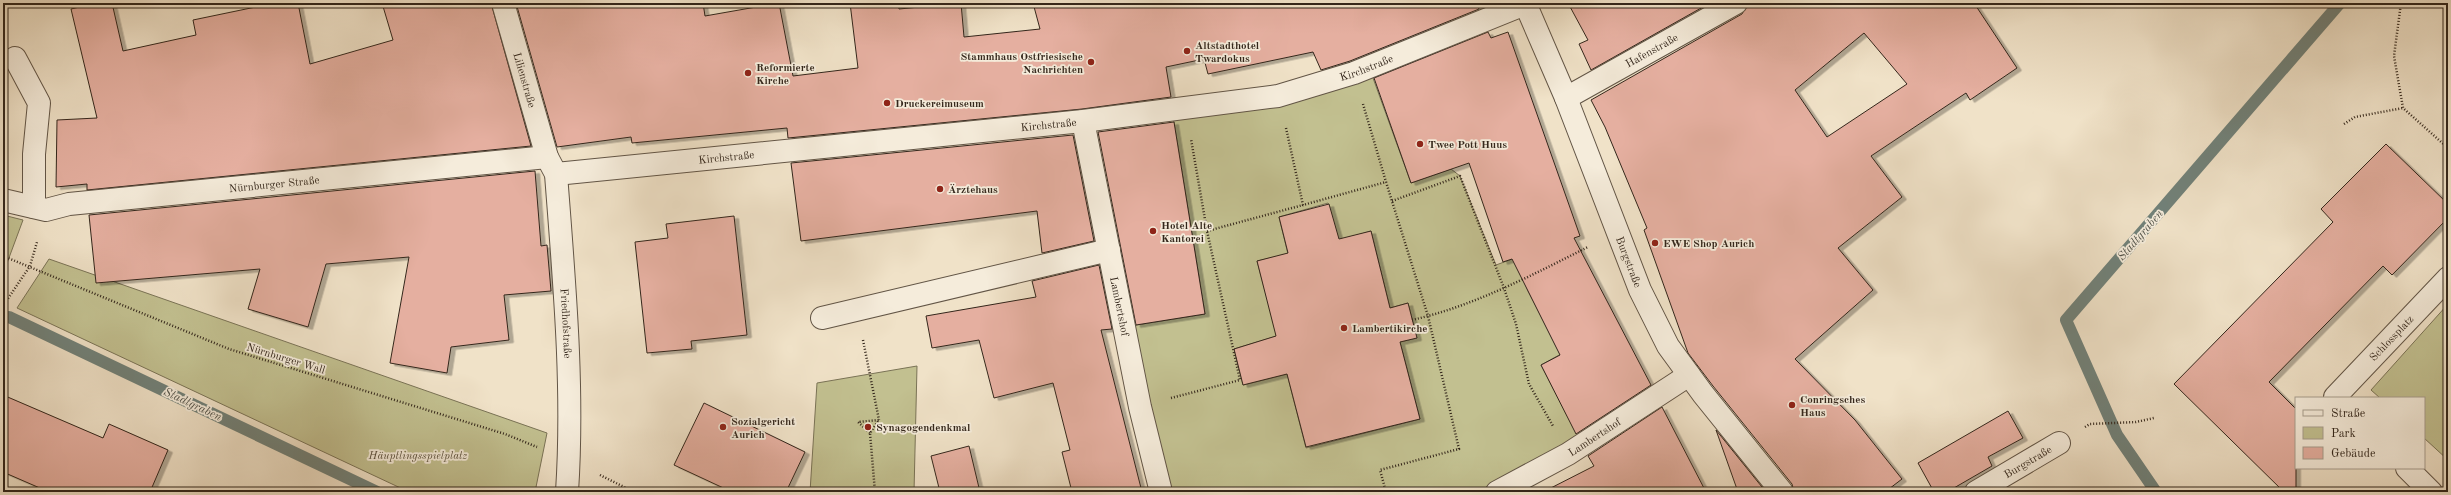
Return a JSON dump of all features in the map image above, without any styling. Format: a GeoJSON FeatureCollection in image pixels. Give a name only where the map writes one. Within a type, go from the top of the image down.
{"type":"FeatureCollection","features":[{"type":"Feature","properties":{"kind":"street","name":"Lilienstraße"},"geometry":{"type":"LineString","coordinates":[[503,3],[551,166]]}},
{"type":"Feature","properties":{"kind":"street","name":"Hafenstraße"},"geometry":{"type":"LineString","coordinates":[[1566,98],[1736,3]]}},
{"type":"Feature","properties":{"kind":"street","name":"Kirchstraße"},"geometry":{"type":"LineString","coordinates":[[551,166],[1083,121],[1278,96],[1354,73],[1525,4]]}},
{"type":"Feature","properties":{"kind":"street","name":"Burgstraße"},"geometry":{"type":"LineString","coordinates":[[1525,4],[1566,98],[1619,232],[1640,290],[1668,346],[1689,375],[1782,492]]}},
{"type":"Feature","properties":{"kind":"street"},"geometry":{"type":"LineString","coordinates":[[15,58],[39,103],[34,154],[34,207]]}},
{"type":"Feature","properties":{"kind":"street","name":"Lambertshof"},"geometry":{"type":"LineString","coordinates":[[1083,121],[1140,406],[1161,492]]}},
{"type":"Feature","properties":{"kind":"street","name":"Nürnburger Straße"},"geometry":{"type":"LineString","coordinates":[[3,200],[46,210],[69,204],[551,166]]}},
{"type":"Feature","properties":{"kind":"street","name":"Friedhofstraße"},"geometry":{"type":"LineString","coordinates":[[551,166],[567,315],[570,401],[567,492]]}},
{"type":"Feature","properties":{"kind":"street"},"geometry":{"type":"LineString","coordinates":[[822,318],[857,311],[1109,250]]}},
{"type":"Feature","properties":{"kind":"street","name":"Schlossplatz"},"geometry":{"type":"LineString","coordinates":[[2337,397],[2448,278]]}},
{"type":"Feature","properties":{"kind":"street","name":"Lambertshof"},"geometry":{"type":"LineString","coordinates":[[1497,492],[1568,454],[1689,375]]}},
{"type":"Feature","properties":{"kind":"street","name":"Burgstraße"},"geometry":{"type":"LineString","coordinates":[[1976,492],[2059,443]]}},
{"type":"Feature","properties":{"kind":"street"},"geometry":{"type":"LineString","coordinates":[[2408,469],[2431,492]]}},
{"type":"Feature","properties":{"kind":"path"},"geometry":{"type":"LineString","coordinates":[[2401,3],[2394,56],[2403,108],[2448,148]]}},
{"type":"Feature","properties":{"kind":"path"},"geometry":{"type":"LineString","coordinates":[[1354,73],[1428,316],[1459,449],[1380,470],[1386,492]]}},
{"type":"Feature","properties":{"kind":"path"},"geometry":{"type":"LineString","coordinates":[[1278,96],[1303,205]]}},
{"type":"Feature","properties":{"kind":"path"},"geometry":{"type":"LineString","coordinates":[[1140,406],[1240,380],[1207,231],[1186,108]]}},
{"type":"Feature","properties":{"kind":"path"},"geometry":{"type":"LineString","coordinates":[[2344,124],[2355,116],[2403,108]]}},
{"type":"Feature","properties":{"kind":"path"},"geometry":{"type":"LineString","coordinates":[[1392,201],[1460,176],[1504,288],[1516,324],[1529,384],[1568,454]]}},
{"type":"Feature","properties":{"kind":"path"},"geometry":{"type":"LineString","coordinates":[[1207,231],[1386,182]]}},
{"type":"Feature","properties":{"kind":"path"},"geometry":{"type":"LineString","coordinates":[[1412,320],[1428,316],[1504,288],[1619,232]]}},
{"type":"Feature","properties":{"kind":"path","name":"Nürnburger Wall"},"geometry":{"type":"LineString","coordinates":[[3,256],[229,349],[505,434],[569,461]]}},
{"type":"Feature","properties":{"kind":"path"},"geometry":{"type":"LineString","coordinates":[[3,306],[30,266]]}},
{"type":"Feature","properties":{"kind":"path"},"geometry":{"type":"LineString","coordinates":[[857,311],[879,420],[870,433],[874,492]]}},
{"type":"Feature","properties":{"kind":"path"},"geometry":{"type":"LineString","coordinates":[[2090,424],[2136,422],[2154,418]]}},
{"type":"Feature","properties":{"kind":"path"},"geometry":{"type":"LineString","coordinates":[[870,433],[858,422],[879,420]]}},
{"type":"Feature","properties":{"kind":"green space"},"geometry":{"type":"Polygon","coordinates":[[[1369,67],[1411,183],[1451,169],[1460,176],[1496,265],[1515,258],[1528,291],[1561,354],[1541,365],[1583,445],[1497,492],[1161,492],[1130,326],[1205,314],[1172,110],[1369,67]],[[1328,203],[1279,217],[1288,254],[1257,261],[1277,336],[1234,349],[1243,385],[1287,374],[1306,448],[1420,419],[1400,342],[1417,338],[1408,303],[1390,308],[1371,231],[1337,241],[1328,203]]]}},
{"type":"Feature","properties":{"kind":"green space"},"geometry":{"type":"Polygon","coordinates":[[[3,215],[23,220],[3,274],[3,215]]]}},
{"type":"Feature","properties":{"kind":"green space","name":"Häuptlingsspielplatz"},"geometry":{"type":"Polygon","coordinates":[[[49,259],[547,433],[535,492],[409,492],[17,308],[49,259]]]}},
{"type":"Feature","properties":{"kind":"green space"},"geometry":{"type":"Polygon","coordinates":[[[2448,304],[2448,460],[2425,439],[2425,397],[2379,397],[2371,390],[2448,304]]]}},
{"type":"Feature","properties":{"kind":"green space"},"geometry":{"type":"Polygon","coordinates":[[[917,366],[914,492],[810,492],[817,383],[917,366]]]}},
{"type":"Feature","properties":{"kind":"building"},"geometry":{"type":"Polygon","coordinates":[[[96,3],[112,3],[123,51],[196,35],[193,20],[275,3],[298,3],[310,64],[393,40],[382,3],[491,3],[531,146],[87,190],[87,184],[56,187],[57,120],[97,118],[71,9],[96,3]]]}},
{"type":"Feature","properties":{"kind":"building"},"geometry":{"type":"Polygon","coordinates":[[[516,3],[703,3],[705,16],[779,3],[793,76],[858,68],[850,3],[898,3],[899,9],[961,3],[964,37],[1040,29],[1033,3],[1476,3],[1479,9],[1350,61],[1321,70],[1313,52],[1208,74],[1204,59],[1166,67],[1171,97],[1082,109],[788,138],[787,128],[632,143],[631,137],[557,147],[516,3]]]}},
{"type":"Feature","properties":{"kind":"building"},"geometry":{"type":"Polygon","coordinates":[[[1568,3],[1710,3],[1591,70],[1579,44],[1588,40],[1568,3]]]}},
{"type":"Feature","properties":{"kind":"building"},"geometry":{"type":"Polygon","coordinates":[[[1748,3],[1974,3],[2017,68],[1970,100],[1966,93],[1871,156],[1902,197],[1838,248],[1873,290],[1795,359],[1855,420],[1902,479],[1885,492],[1794,492],[1792,484],[1688,353],[1644,230],[1647,228],[1605,127],[1591,100],[1742,14],[1748,3]],[[1864,33],[1795,90],[1827,137],[1907,84],[1864,33]]]}},
{"type":"Feature","properties":{"kind":"building"},"geometry":{"type":"Polygon","coordinates":[[[1488,32],[1491,38],[1508,32],[1580,236],[1574,238],[1651,385],[1576,434],[1541,365],[1560,355],[1512,259],[1503,262],[1469,163],[1411,183],[1374,78],[1488,32]]]}},
{"type":"Feature","properties":{"kind":"building","name":"Hotel Alte Kantorei"},"geometry":{"type":"Polygon","coordinates":[[[1174,122],[1205,314],[1136,325],[1098,132],[1174,122]]]}},
{"type":"Feature","properties":{"kind":"building","name":"Ärztehaus"},"geometry":{"type":"Polygon","coordinates":[[[1073,135],[1094,241],[1042,253],[1037,211],[801,241],[791,163],[1073,135]]]}},
{"type":"Feature","properties":{"kind":"building"},"geometry":{"type":"Polygon","coordinates":[[[2386,144],[2448,204],[2448,218],[2392,275],[2383,266],[2269,382],[2295,408],[2296,492],[2284,492],[2174,384],[2333,222],[2321,209],[2386,144]]]}},
{"type":"Feature","properties":{"kind":"building"},"geometry":{"type":"Polygon","coordinates":[[[535,171],[541,246],[547,245],[551,291],[504,295],[509,340],[451,347],[447,373],[390,363],[409,257],[326,264],[308,327],[248,309],[260,269],[96,283],[89,215],[535,171]]]}},
{"type":"Feature","properties":{"kind":"building","name":"Lambertikirche"},"geometry":{"type":"Polygon","coordinates":[[[1329,204],[1339,239],[1371,231],[1390,308],[1408,303],[1417,338],[1400,342],[1420,419],[1306,447],[1287,374],[1243,385],[1234,349],[1276,336],[1257,261],[1288,253],[1279,217],[1329,204]]]}},
{"type":"Feature","properties":{"kind":"building"},"geometry":{"type":"Polygon","coordinates":[[[734,216],[747,335],[691,341],[692,349],[647,353],[635,242],[668,238],[666,224],[734,216]]]}},
{"type":"Feature","properties":{"kind":"building"},"geometry":{"type":"Polygon","coordinates":[[[1099,265],[1112,329],[1101,330],[1142,492],[1072,492],[1062,452],[1070,450],[1053,383],[994,398],[979,340],[932,348],[926,316],[1036,297],[1032,281],[1099,265]]]}},
{"type":"Feature","properties":{"kind":"building"},"geometry":{"type":"Polygon","coordinates":[[[3,395],[103,438],[109,424],[168,450],[150,492],[49,492],[3,472],[3,395]]]}},
{"type":"Feature","properties":{"kind":"building","name":"Sozialgericht Aurich"},"geometry":{"type":"Polygon","coordinates":[[[704,403],[805,452],[786,492],[732,492],[674,465],[704,403]]]}},
{"type":"Feature","properties":{"kind":"building"},"geometry":{"type":"Polygon","coordinates":[[[1662,407],[1706,492],[1543,492],[1594,466],[1588,456],[1662,407]]]}},
{"type":"Feature","properties":{"kind":"building"},"geometry":{"type":"Polygon","coordinates":[[[2008,411],[2023,438],[1988,457],[1992,466],[1947,492],[1934,492],[1918,463],[2008,411]]]}},
{"type":"Feature","properties":{"kind":"building"},"geometry":{"type":"Polygon","coordinates":[[[1716,430],[1766,492],[1738,492],[1716,430]]]}},
{"type":"Feature","properties":{"kind":"building"},"geometry":{"type":"Polygon","coordinates":[[[969,446],[980,492],[940,492],[931,456],[969,446]]]}},
{"type":"Feature","properties":{"kind":"waterway","name":"Stadtgraben"},"geometry":{"type":"LineString","coordinates":[[2156,492],[2117,435],[2066,320],[2340,3]]}},
{"type":"Feature","properties":{"kind":"waterway","name":"Stadtgraben"},"geometry":{"type":"LineString","coordinates":[[9,317],[377,492]]}},
{"type":"Feature","properties":{"kind":"place","name":"Altstadthotel Twardokus"},"geometry":{"type":"Point","coordinates":[1187,51]}},
{"type":"Feature","properties":{"kind":"place","name":"Stammhaus Ostfriesische Nachrichten"},"geometry":{"type":"Point","coordinates":[1091,62]}},
{"type":"Feature","properties":{"kind":"place","name":"Reformierte Kirche"},"geometry":{"type":"Point","coordinates":[748,73]}},
{"type":"Feature","properties":{"kind":"place","name":"Druckereimuseum"},"geometry":{"type":"Point","coordinates":[887,103]}},
{"type":"Feature","properties":{"kind":"place","name":"Twee Pott Huus"},"geometry":{"type":"Point","coordinates":[1420,144]}},
{"type":"Feature","properties":{"kind":"place","name":"Ärztehaus"},"geometry":{"type":"Point","coordinates":[940,189]}},
{"type":"Feature","properties":{"kind":"place","name":"Hotel Alte Kantorei"},"geometry":{"type":"Point","coordinates":[1153,231]}},
{"type":"Feature","properties":{"kind":"place","name":"EWE Shop Aurich"},"geometry":{"type":"Point","coordinates":[1655,243]}},
{"type":"Feature","properties":{"kind":"place","name":"Lambertikirche"},"geometry":{"type":"Point","coordinates":[1344,328]}},
{"type":"Feature","properties":{"kind":"place","name":"Conringsches Haus"},"geometry":{"type":"Point","coordinates":[1792,405]}},
{"type":"Feature","properties":{"kind":"place","name":"Sozialgericht Aurich"},"geometry":{"type":"Point","coordinates":[723,427]}},
{"type":"Feature","properties":{"kind":"place","name":"Synagogendenkmal"},"geometry":{"type":"Point","coordinates":[868,427]}}]}
